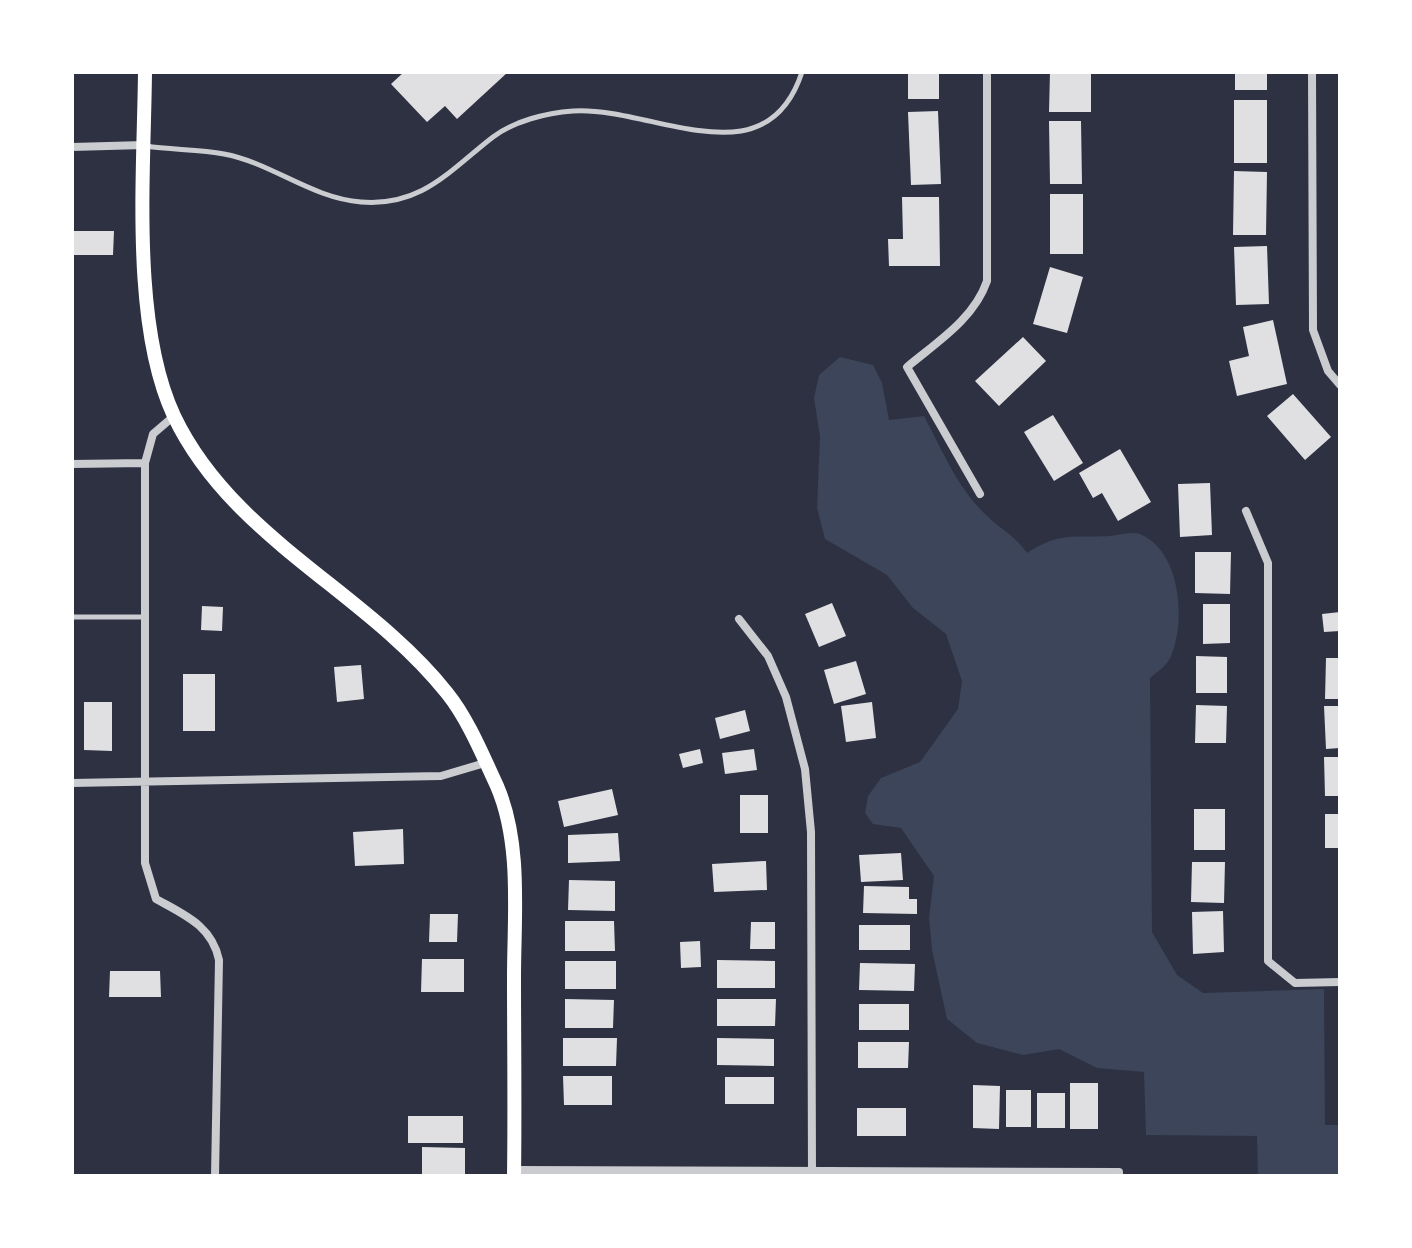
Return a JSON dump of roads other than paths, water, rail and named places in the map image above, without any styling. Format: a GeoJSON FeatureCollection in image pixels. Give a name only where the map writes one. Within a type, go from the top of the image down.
{"type":"FeatureCollection","features":[{"type":"Feature","properties":{"kind":"main road"},"geometry":{"type":"LineString","coordinates":[[145,72],[146,305],[155,359],[174,416],[211,476],[237,507],[352,602],[448,695],[498,788],[512,852],[514,1173]]}},
{"type":"Feature","properties":{"kind":"street"},"geometry":{"type":"LineString","coordinates":[[980,494],[907,367],[964,319],[981,298],[987,281],[987,72]]}},
{"type":"Feature","properties":{"kind":"street"},"geometry":{"type":"LineString","coordinates":[[1312,72],[1313,330],[1320,354],[1340,385]]}},
{"type":"Feature","properties":{"kind":"street"},"geometry":{"type":"LineString","coordinates":[[72,147],[145,145]]}},
{"type":"Feature","properties":{"kind":"street"},"geometry":{"type":"LineString","coordinates":[[174,416],[153,434],[145,463],[145,863],[156,899],[207,933],[215,942],[219,960],[215,1176]]}},
{"type":"Feature","properties":{"kind":"street"},"geometry":{"type":"LineString","coordinates":[[72,464],[145,463]]}},
{"type":"Feature","properties":{"kind":"street"},"geometry":{"type":"LineString","coordinates":[[1246,511],[1268,563],[1268,961],[1276,971],[1295,983],[1340,982]]}},
{"type":"Feature","properties":{"kind":"street"},"geometry":{"type":"LineString","coordinates":[[739,619],[768,656],[786,697],[805,769],[811,832],[812,1174]]}},
{"type":"Feature","properties":{"kind":"street"},"geometry":{"type":"LineString","coordinates":[[72,783],[441,776],[485,763]]}},
{"type":"Feature","properties":{"kind":"street"},"geometry":{"type":"LineString","coordinates":[[514,1173],[1119,1174]]}},
{"type":"Feature","properties":{"kind":"lane"},"geometry":{"type":"LineString","coordinates":[[145,145],[225,154],[326,195],[362,202],[390,201],[424,192],[461,167],[494,137],[521,122],[573,111],[618,115],[719,133],[749,130],[775,119],[795,94],[802,72]]}},
{"type":"Feature","properties":{"kind":"lane"},"geometry":{"type":"LineString","coordinates":[[72,617],[144,617]]}}]}
